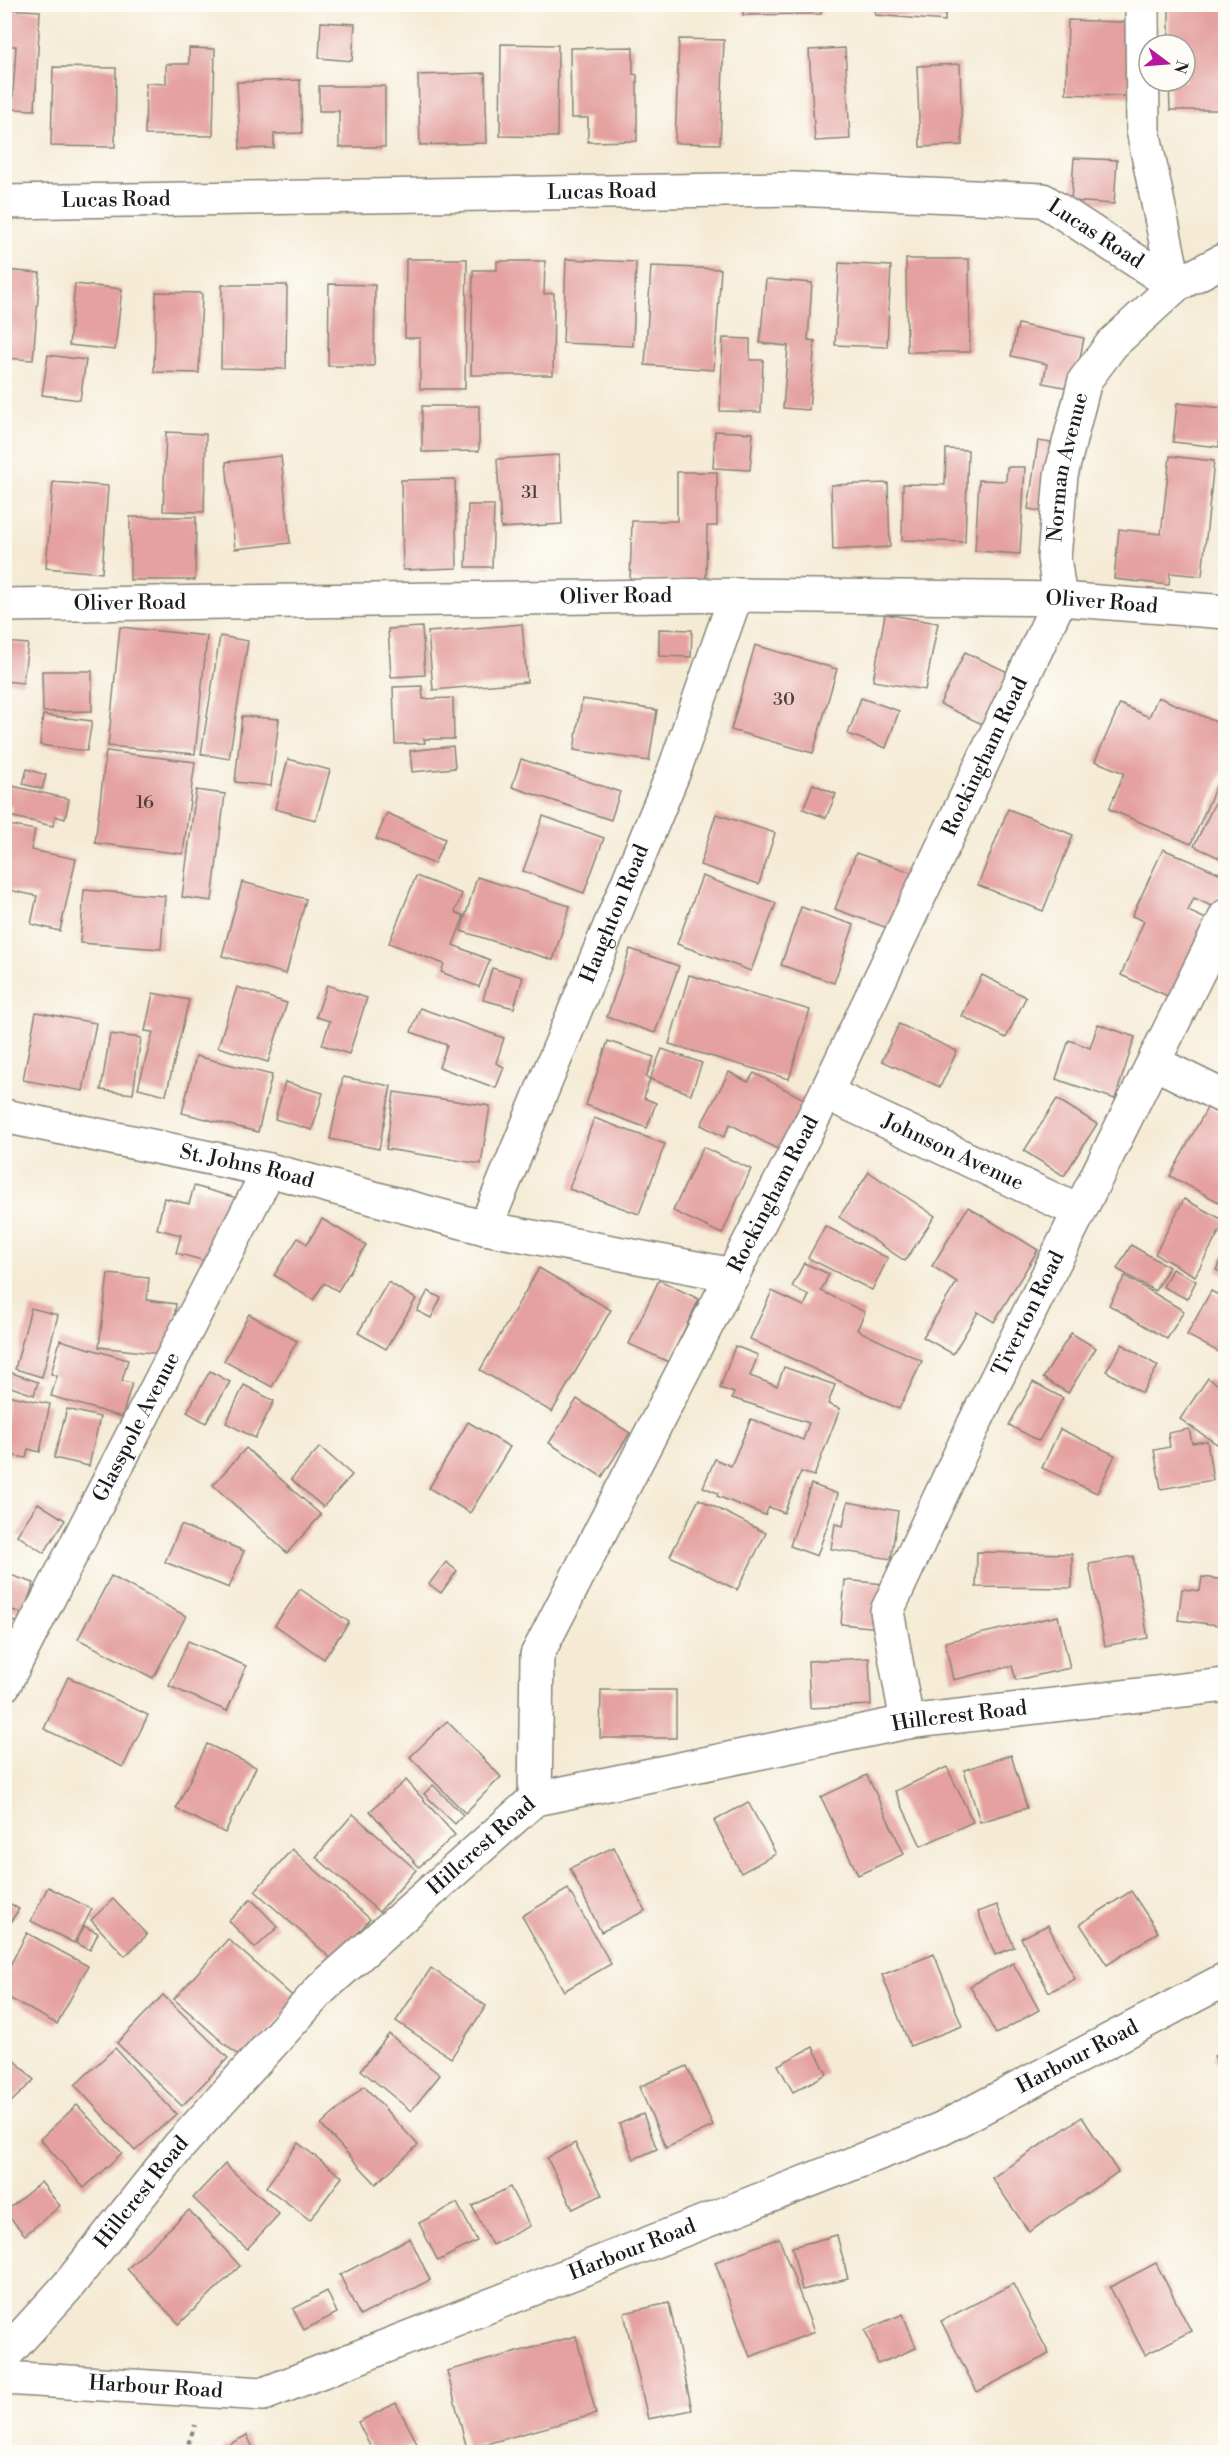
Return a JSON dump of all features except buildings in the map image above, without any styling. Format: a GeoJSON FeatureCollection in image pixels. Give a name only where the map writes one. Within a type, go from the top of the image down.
{"type":"FeatureCollection","features":[{"type":"Feature","properties":{"kind":"street"},"geometry":{"type":"LineString","coordinates":[[1142,4],[1143,130],[1175,286]]}},
{"type":"Feature","properties":{"kind":"street","name":"Lucas Road"},"geometry":{"type":"LineString","coordinates":[[4,202],[793,189],[1043,200],[1175,286]]}},
{"type":"Feature","properties":{"kind":"street","name":"Norman Avenue"},"geometry":{"type":"LineString","coordinates":[[1060,598],[1054,558],[1061,475],[1085,380],[1112,344],[1175,286],[1226,259]]}},
{"type":"Feature","properties":{"kind":"street","name":"Oliver Road"},"geometry":{"type":"LineString","coordinates":[[4,605],[736,595],[1060,598],[1226,612]]}},
{"type":"Feature","properties":{"kind":"street","name":"Haughton Road"},"geometry":{"type":"LineString","coordinates":[[485,1228],[674,771],[736,595]]}},
{"type":"Feature","properties":{"kind":"street","name":"Rockingham Road"},"geometry":{"type":"LineString","coordinates":[[535,1798],[537,1655],[826,1093],[1060,598]]}},
{"type":"Feature","properties":{"kind":"street","name":"Tiverton Road"},"geometry":{"type":"LineString","coordinates":[[907,1722],[887,1611],[974,1424],[1226,916]]}},
{"type":"Feature","properties":{"kind":"street"},"geometry":{"type":"LineString","coordinates":[[1155,1063],[1226,1098]]}},
{"type":"Feature","properties":{"kind":"street","name":"Johnson Avenue"},"geometry":{"type":"LineString","coordinates":[[826,1093],[1078,1211]]}},
{"type":"Feature","properties":{"kind":"street","name":"St. Johns Road"},"geometry":{"type":"LineString","coordinates":[[4,1116],[268,1170],[485,1228],[733,1275]]}},
{"type":"Feature","properties":{"kind":"street","name":"Glasspole Avenue"},"geometry":{"type":"LineString","coordinates":[[4,1685],[268,1170]]}},
{"type":"Feature","properties":{"kind":"street","name":"Hillcrest Road"},"geometry":{"type":"LineString","coordinates":[[4,2356],[67,2287],[179,2146],[321,1989],[535,1798],[907,1722],[1226,1685]]}},
{"type":"Feature","properties":{"kind":"street","name":"Harbour Road"},"geometry":{"type":"LineString","coordinates":[[4,2378],[264,2394],[941,2129],[1226,1979]]}}]}
